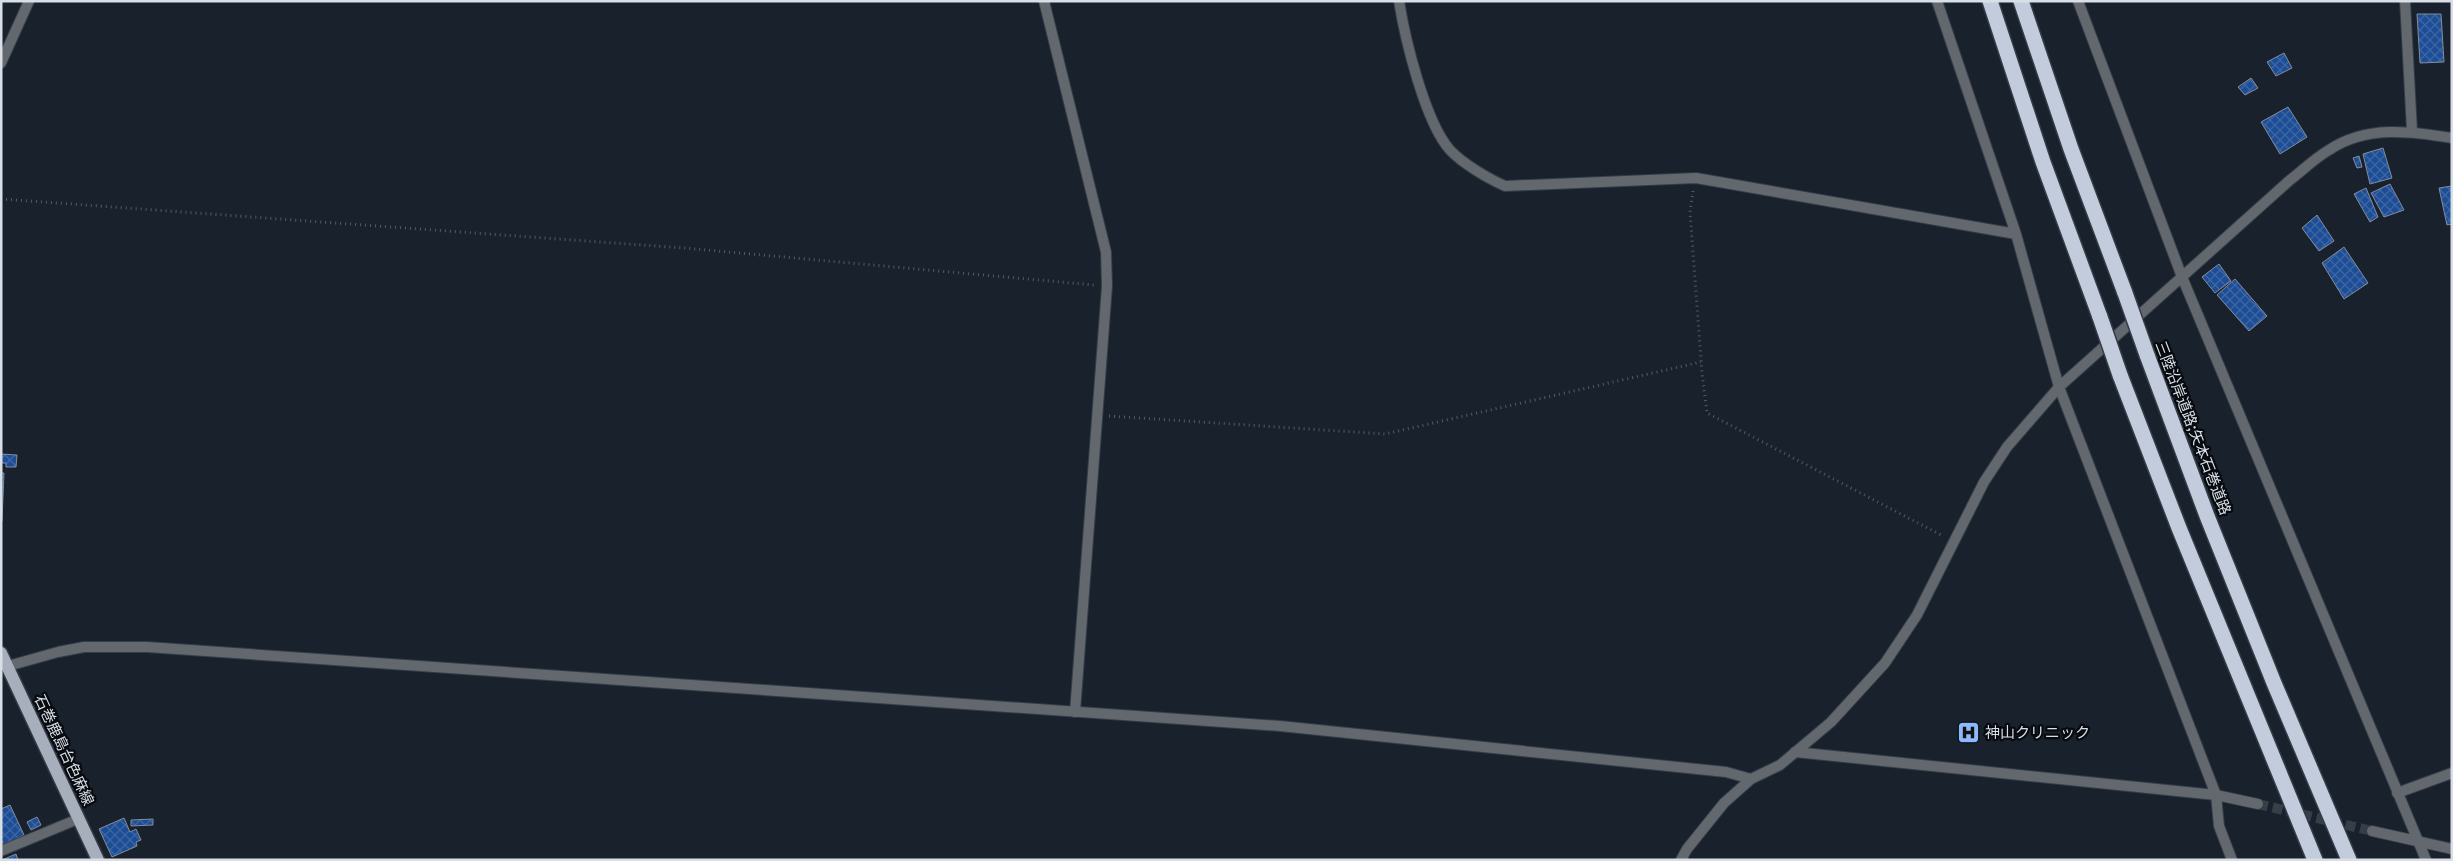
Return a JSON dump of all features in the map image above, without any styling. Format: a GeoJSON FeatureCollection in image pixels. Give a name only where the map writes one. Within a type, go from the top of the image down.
{"type":"FeatureCollection","features":[{"type":"Feature","properties":{"kind":"highway","name":"三陸沿岸道路;矢本石巻道路"},"geometry":{"type":"LineString","coordinates":[[2021,1],[2071,149],[2147,355],[2267,664],[2349,860]]}},
{"type":"Feature","properties":{"kind":"highway"},"geometry":{"type":"LineString","coordinates":[[1990,3],[2043,162],[2120,375],[2179,528],[2315,860]]}},
{"type":"Feature","properties":{"kind":"main road","name":"石巻鹿島台色麻線"},"geometry":{"type":"LineString","coordinates":[[1,653],[98,860]]}},
{"type":"Feature","properties":{"kind":"street"},"geometry":{"type":"LineString","coordinates":[[1,62],[29,1]]}},
{"type":"Feature","properties":{"kind":"street"},"geometry":{"type":"LineString","coordinates":[[1044,1],[1106,252],[1107,286],[1074,712]]}},
{"type":"Feature","properties":{"kind":"street"},"geometry":{"type":"LineString","coordinates":[[1399,1],[1404,37],[1431,116],[1450,150],[1491,180],[1505,186],[1696,178],[2016,234]]}},
{"type":"Feature","properties":{"kind":"street"},"geometry":{"type":"LineString","coordinates":[[1937,1],[2016,234],[2059,387],[2216,795],[2219,826],[2232,860]]}},
{"type":"Feature","properties":{"kind":"street"},"geometry":{"type":"LineString","coordinates":[[2078,1],[2182,277],[2426,860]]}},
{"type":"Feature","properties":{"kind":"street"},"geometry":{"type":"LineString","coordinates":[[2405,1],[2412,131]]}},
{"type":"Feature","properties":{"kind":"street"},"geometry":{"type":"LineString","coordinates":[[1681,860],[1687,849],[1724,803],[1750,778],[1780,765],[1830,722],[1885,663],[1918,614],[1984,482],[1998,461],[2059,387],[2290,180],[2330,149],[2368,134],[2412,131],[2452,138]]}},
{"type":"Feature","properties":{"kind":"street"},"geometry":{"type":"LineString","coordinates":[[8,666],[84,647],[146,647],[1280,726],[1726,772],[1750,778]]}},
{"type":"Feature","properties":{"kind":"street"},"geometry":{"type":"LineString","coordinates":[[1795,752],[2216,795],[2258,804]]}},
{"type":"Feature","properties":{"kind":"street"},"geometry":{"type":"LineString","coordinates":[[2398,793],[2452,773]]}},
{"type":"Feature","properties":{"kind":"street"},"geometry":{"type":"LineString","coordinates":[[1,851],[78,819]]}},
{"type":"Feature","properties":{"kind":"street"},"geometry":{"type":"LineString","coordinates":[[2372,831],[2452,849]]}},
{"type":"Feature","properties":{"kind":"path"},"geometry":{"type":"LineString","coordinates":[[1696,178],[1690,212],[1701,362],[1707,413],[1955,543]]}},
{"type":"Feature","properties":{"kind":"path"},"geometry":{"type":"LineString","coordinates":[[1,199],[684,248],[1107,286]]}},
{"type":"Feature","properties":{"kind":"path"},"geometry":{"type":"LineString","coordinates":[[1098,415],[1385,434],[1701,362]]}},
{"type":"Feature","properties":{"kind":"building"},"geometry":{"type":"Polygon","coordinates":[[[2417,14],[2441,14],[2444,62],[2420,63],[2417,14]]]}},
{"type":"Feature","properties":{"kind":"building"},"geometry":{"type":"Polygon","coordinates":[[[2284,53],[2292,68],[2276,76],[2267,62],[2284,53]]]}},
{"type":"Feature","properties":{"kind":"building"},"geometry":{"type":"Polygon","coordinates":[[[2251,78],[2258,88],[2245,95],[2238,87],[2251,78]]]}},
{"type":"Feature","properties":{"kind":"building"},"geometry":{"type":"Polygon","coordinates":[[[2288,107],[2307,137],[2280,154],[2261,122],[2288,107]]]}},
{"type":"Feature","properties":{"kind":"building"},"geometry":{"type":"Polygon","coordinates":[[[2383,148],[2392,178],[2370,184],[2363,154],[2383,148]]]}},
{"type":"Feature","properties":{"kind":"building"},"geometry":{"type":"Polygon","coordinates":[[[2359,156],[2362,167],[2357,168],[2353,158],[2359,156]]]}},
{"type":"Feature","properties":{"kind":"building"},"geometry":{"type":"Polygon","coordinates":[[[2390,184],[2404,210],[2384,217],[2371,193],[2390,184]]]}},
{"type":"Feature","properties":{"kind":"building"},"geometry":{"type":"Polygon","coordinates":[[[2452,186],[2452,224],[2447,225],[2439,188],[2452,186]]]}},
{"type":"Feature","properties":{"kind":"building"},"geometry":{"type":"Polygon","coordinates":[[[2366,188],[2378,217],[2370,222],[2354,194],[2366,188]]]}},
{"type":"Feature","properties":{"kind":"building"},"geometry":{"type":"Polygon","coordinates":[[[2317,215],[2334,241],[2319,251],[2302,228],[2317,215]]]}},
{"type":"Feature","properties":{"kind":"building"},"geometry":{"type":"Polygon","coordinates":[[[2344,247],[2368,283],[2344,299],[2322,263],[2344,247]]]}},
{"type":"Feature","properties":{"kind":"building"},"geometry":{"type":"Polygon","coordinates":[[[2219,264],[2231,281],[2215,293],[2202,277],[2219,264]]]}},
{"type":"Feature","properties":{"kind":"building"},"geometry":{"type":"Polygon","coordinates":[[[2235,279],[2267,316],[2249,331],[2217,295],[2235,279]]]}},
{"type":"Feature","properties":{"kind":"building"},"geometry":{"type":"Polygon","coordinates":[[[1,454],[17,455],[16,467],[6,467],[6,463],[1,463],[1,454]]]}},
{"type":"Feature","properties":{"kind":"building"},"geometry":{"type":"Polygon","coordinates":[[[1,473],[4,473],[2,521],[1,521],[1,473]]]}},
{"type":"Feature","properties":{"kind":"building"},"geometry":{"type":"Polygon","coordinates":[[[10,805],[24,835],[4,845],[1,839],[1,809],[10,805]]]}},
{"type":"Feature","properties":{"kind":"building"},"geometry":{"type":"Polygon","coordinates":[[[37,817],[41,825],[31,830],[27,822],[37,817]]]}},
{"type":"Feature","properties":{"kind":"building"},"geometry":{"type":"Polygon","coordinates":[[[124,818],[130,832],[136,829],[141,840],[136,842],[137,846],[112,857],[99,829],[124,818]]]}},
{"type":"Feature","properties":{"kind":"building"},"geometry":{"type":"Polygon","coordinates":[[[153,819],[153,825],[131,826],[131,820],[153,819]]]}},
{"type":"Feature","properties":{"kind":"building"},"geometry":{"type":"Polygon","coordinates":[[[16,854],[18,860],[2,860],[16,854]]]}},
{"type":"Feature","properties":{"kind":"tunnel"},"geometry":{"type":"LineString","coordinates":[[2258,804],[2372,831]]}},
{"type":"Feature","properties":{"kind":"place","name":"神山クリニック"},"geometry":{"type":"Point","coordinates":[1969,733]}}]}
